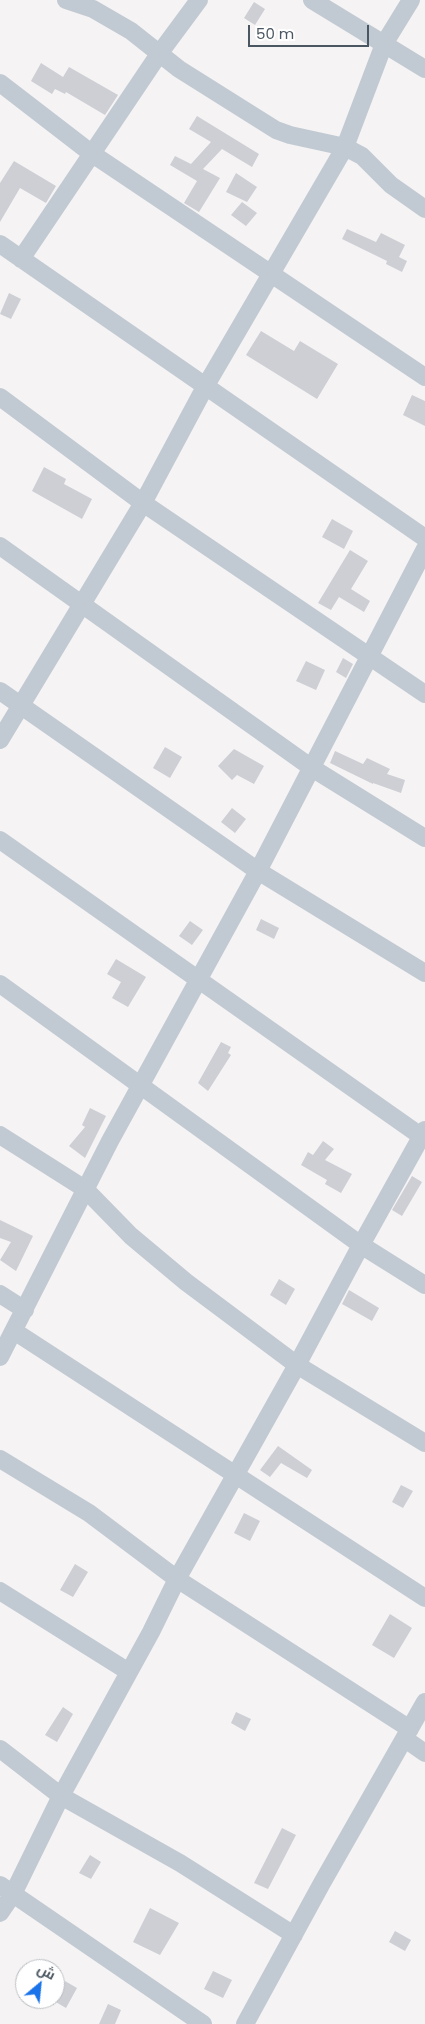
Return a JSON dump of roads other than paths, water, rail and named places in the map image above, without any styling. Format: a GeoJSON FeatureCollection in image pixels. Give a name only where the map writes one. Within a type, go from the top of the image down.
{"type":"FeatureCollection","features":[{"type":"Feature","properties":{"kind":"street"},"geometry":{"type":"LineString","coordinates":[[66,0],[93,9],[131,31],[179,69],[276,130],[345,147],[362,156],[391,185],[425,209]]}},
{"type":"Feature","properties":{"kind":"street"},"geometry":{"type":"LineString","coordinates":[[21,259],[159,54],[199,0]]}},
{"type":"Feature","properties":{"kind":"street"},"geometry":{"type":"LineString","coordinates":[[312,0],[425,69]]}},
{"type":"Feature","properties":{"kind":"street"},"geometry":{"type":"LineString","coordinates":[[0,740],[143,503],[205,387],[345,147],[384,44],[411,0]]}},
{"type":"Feature","properties":{"kind":"street"},"geometry":{"type":"LineString","coordinates":[[0,82],[91,154],[425,377]]}},
{"type":"Feature","properties":{"kind":"street"},"geometry":{"type":"LineString","coordinates":[[0,244],[425,538]]}},
{"type":"Feature","properties":{"kind":"street"},"geometry":{"type":"LineString","coordinates":[[0,397],[143,503],[425,694]]}},
{"type":"Feature","properties":{"kind":"street"},"geometry":{"type":"LineString","coordinates":[[0,546],[312,768],[425,838]]}},
{"type":"Feature","properties":{"kind":"street"},"geometry":{"type":"LineString","coordinates":[[0,1357],[141,1085],[258,871],[425,550]]}},
{"type":"Feature","properties":{"kind":"street"},"geometry":{"type":"LineString","coordinates":[[0,691],[258,871],[425,973]]}},
{"type":"Feature","properties":{"kind":"street"},"geometry":{"type":"LineString","coordinates":[[0,840],[198,980],[424,1135],[361,1244],[297,1365],[234,1474],[177,1579],[151,1632],[61,1796],[6,1890],[0,1913]]}},
{"type":"Feature","properties":{"kind":"street"},"geometry":{"type":"LineString","coordinates":[[0,984],[361,1244],[425,1285]]}},
{"type":"Feature","properties":{"kind":"street"},"geometry":{"type":"LineString","coordinates":[[0,1135],[86,1190],[131,1236],[186,1282],[297,1365],[425,1442]]}},
{"type":"Feature","properties":{"kind":"street"},"geometry":{"type":"LineString","coordinates":[[0,1294],[25,1310]]}},
{"type":"Feature","properties":{"kind":"street"},"geometry":{"type":"LineString","coordinates":[[14,1331],[425,1598]]}},
{"type":"Feature","properties":{"kind":"street"},"geometry":{"type":"LineString","coordinates":[[0,1458],[89,1513],[177,1579],[407,1734],[425,1753]]}},
{"type":"Feature","properties":{"kind":"street"},"geometry":{"type":"LineString","coordinates":[[0,1591],[129,1672]]}},
{"type":"Feature","properties":{"kind":"street"},"geometry":{"type":"LineString","coordinates":[[245,2024],[425,1702]]}},
{"type":"Feature","properties":{"kind":"street"},"geometry":{"type":"LineString","coordinates":[[0,1749],[61,1796],[180,1864],[294,1935]]}},
{"type":"Feature","properties":{"kind":"street"},"geometry":{"type":"LineString","coordinates":[[6,1890],[203,2024]]}}]}
